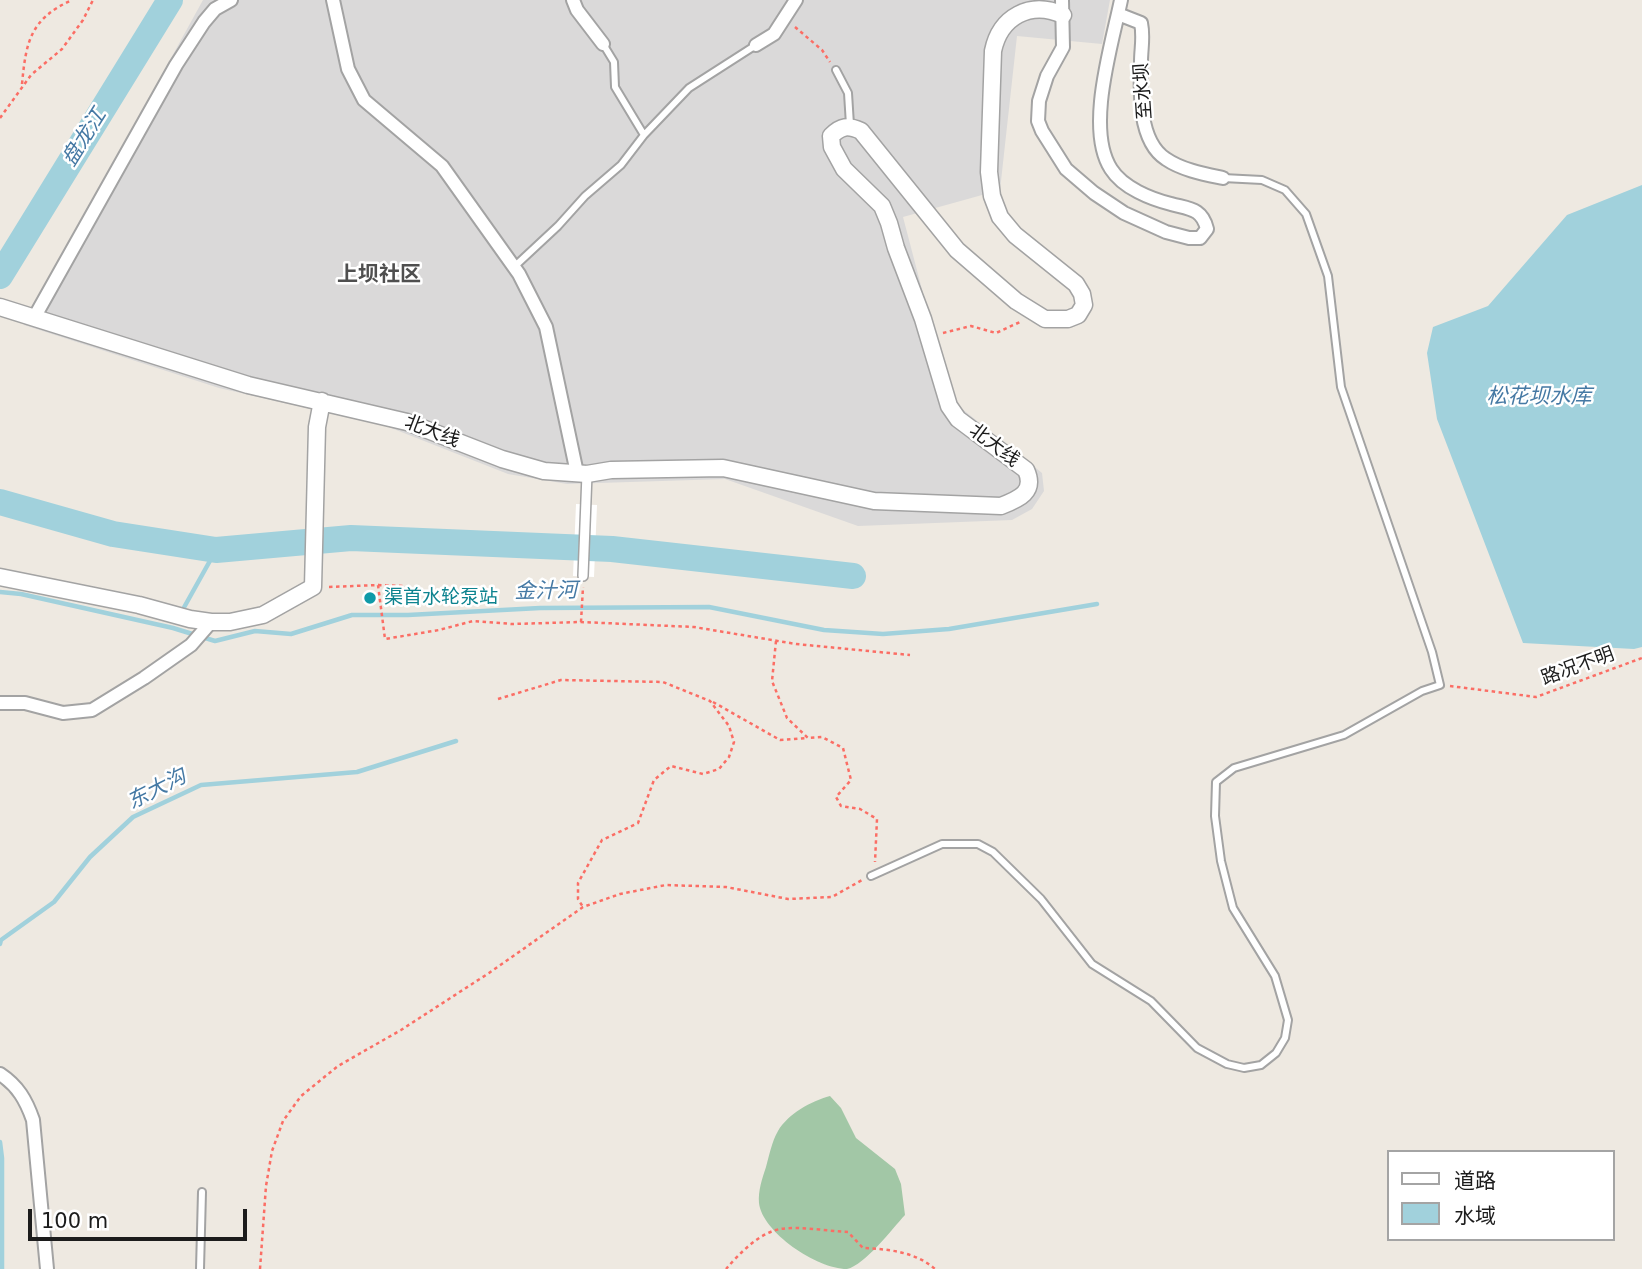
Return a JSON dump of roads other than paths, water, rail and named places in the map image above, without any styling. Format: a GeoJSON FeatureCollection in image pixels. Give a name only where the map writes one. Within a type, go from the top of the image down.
{"type":"FeatureCollection","features":[{"type":"Feature","properties":{"kind":"street"},"geometry":{"type":"LineString","coordinates":[[31,317],[176,65],[204,22],[215,9],[231,0]]}},
{"type":"Feature","properties":{"kind":"street"},"geometry":{"type":"LineString","coordinates":[[333,0],[348,69],[364,100],[442,166],[514,267],[546,327],[582,474],[586,505],[583,576]]}},
{"type":"Feature","properties":{"kind":"street"},"geometry":{"type":"LineString","coordinates":[[573,0],[577,10],[603,44]]}},
{"type":"Feature","properties":{"kind":"street"},"geometry":{"type":"LineString","coordinates":[[756,45],[774,34],[796,0]]}},
{"type":"Feature","properties":{"kind":"street"},"geometry":{"type":"LineString","coordinates":[[850,127],[861,131],[869,140],[957,250],[1017,302],[1035,314],[1056,320],[1078,315],[1084,305],[1076,284],[1015,235],[995,207],[989,172],[993,51],[996,36],[1008,20],[1018,13],[1040,7],[1062,8],[1063,47],[1047,76],[1039,101],[1038,121],[1066,169],[1094,194],[1124,213],[1166,232],[1200,238],[1207,229],[1204,217],[1195,211],[1147,197],[1112,171],[1103,151],[1101,95],[1121,0]]}},
{"type":"Feature","properties":{"kind":"street","name":"至水坝"},"geometry":{"type":"LineString","coordinates":[[1118,14],[1141,23],[1144,35],[1141,59],[1143,106],[1147,133],[1158,153],[1167,161],[1189,170],[1223,178]]}},
{"type":"Feature","properties":{"kind":"street","name":"北大线"},"geometry":{"type":"LineString","coordinates":[[0,307],[248,385],[407,422],[502,460],[544,471],[582,474],[611,470],[723,468],[874,501],[1000,506],[1017,500],[1027,490],[1030,479],[1026,470],[958,419],[949,406],[929,337],[882,206],[844,169],[832,147],[831,136],[839,128],[850,127]]}},
{"type":"Feature","properties":{"kind":"street"},"geometry":{"type":"LineString","coordinates":[[0,577],[139,605],[207,626],[263,615],[313,587],[317,427],[322,401]]}},
{"type":"Feature","properties":{"kind":"street"},"geometry":{"type":"LineString","coordinates":[[0,703],[25,703],[63,713],[92,710],[191,645],[207,626]]}},
{"type":"Feature","properties":{"kind":"street"},"geometry":{"type":"LineString","coordinates":[[0,1074],[11,1081],[25,1099],[33,1120],[47,1269]]}},
{"type":"Feature","properties":{"kind":"lane"},"geometry":{"type":"LineString","coordinates":[[603,44],[614,62],[615,87],[644,135]]}},
{"type":"Feature","properties":{"kind":"lane"},"geometry":{"type":"LineString","coordinates":[[514,267],[558,226],[585,195],[621,165],[644,135],[689,88],[756,45]]}},
{"type":"Feature","properties":{"kind":"lane"},"geometry":{"type":"LineString","coordinates":[[836,70],[848,93],[850,127]]}},
{"type":"Feature","properties":{"kind":"lane"},"geometry":{"type":"LineString","coordinates":[[871,876],[942,844],[978,844],[993,852],[1041,899],[1092,964],[1151,1001],[1197,1048],[1227,1064],[1244,1068],[1261,1065],[1276,1053],[1284,1038],[1287,1020],[1275,976],[1233,908],[1220,861],[1214,817],[1216,782],[1234,768],[1344,735],[1422,691],[1440,685],[1432,652],[1341,387],[1328,276],[1306,214],[1285,190],[1262,180],[1223,178]]}},
{"type":"Feature","properties":{"kind":"lane"},"geometry":{"type":"LineString","coordinates":[[200,1269],[202,1192]]}},
{"type":"Feature","properties":{"kind":"water","name":"松花坝水库"},"geometry":{"type":"Polygon","coordinates":[[[1642,185],[1642,647],[1634,649],[1523,643],[1437,419],[1427,353],[1433,327],[1488,306],[1567,215],[1642,185]]]}},
{"type":"Feature","properties":{"kind":"waterway","name":"盘龙江"},"geometry":{"type":"LineString","coordinates":[[0,276],[170,0]]}},
{"type":"Feature","properties":{"kind":"waterway"},"geometry":{"type":"LineString","coordinates":[[0,502],[113,534],[216,550],[351,538],[612,549],[853,576]]}},
{"type":"Feature","properties":{"kind":"waterway"},"geometry":{"type":"LineString","coordinates":[[182,611],[216,550]]}},
{"type":"Feature","properties":{"kind":"waterway","name":"金汁河"},"geometry":{"type":"LineString","coordinates":[[0,592],[21,594],[173,628],[215,641],[255,631],[291,634],[352,615],[540,608],[709,607],[824,630],[883,634],[949,629],[1097,604]]}},
{"type":"Feature","properties":{"kind":"waterway","name":"东大沟"},"geometry":{"type":"LineString","coordinates":[[0,944],[1,940],[54,902],[90,857],[133,817],[201,785],[357,772],[456,741]]}},
{"type":"Feature","properties":{"kind":"waterway","name":"东大沟"},"geometry":{"type":"LineString","coordinates":[[0,1142],[2,1269]]}},
{"type":"Feature","properties":{"kind":"place","name":"渠首水轮泵站"},"geometry":{"type":"Point","coordinates":[370,598]}},
{"type":"Feature","properties":{"kind":"district","name":"上坝社区"},"geometry":{"type":"Point","coordinates":[379,276]}}]}
